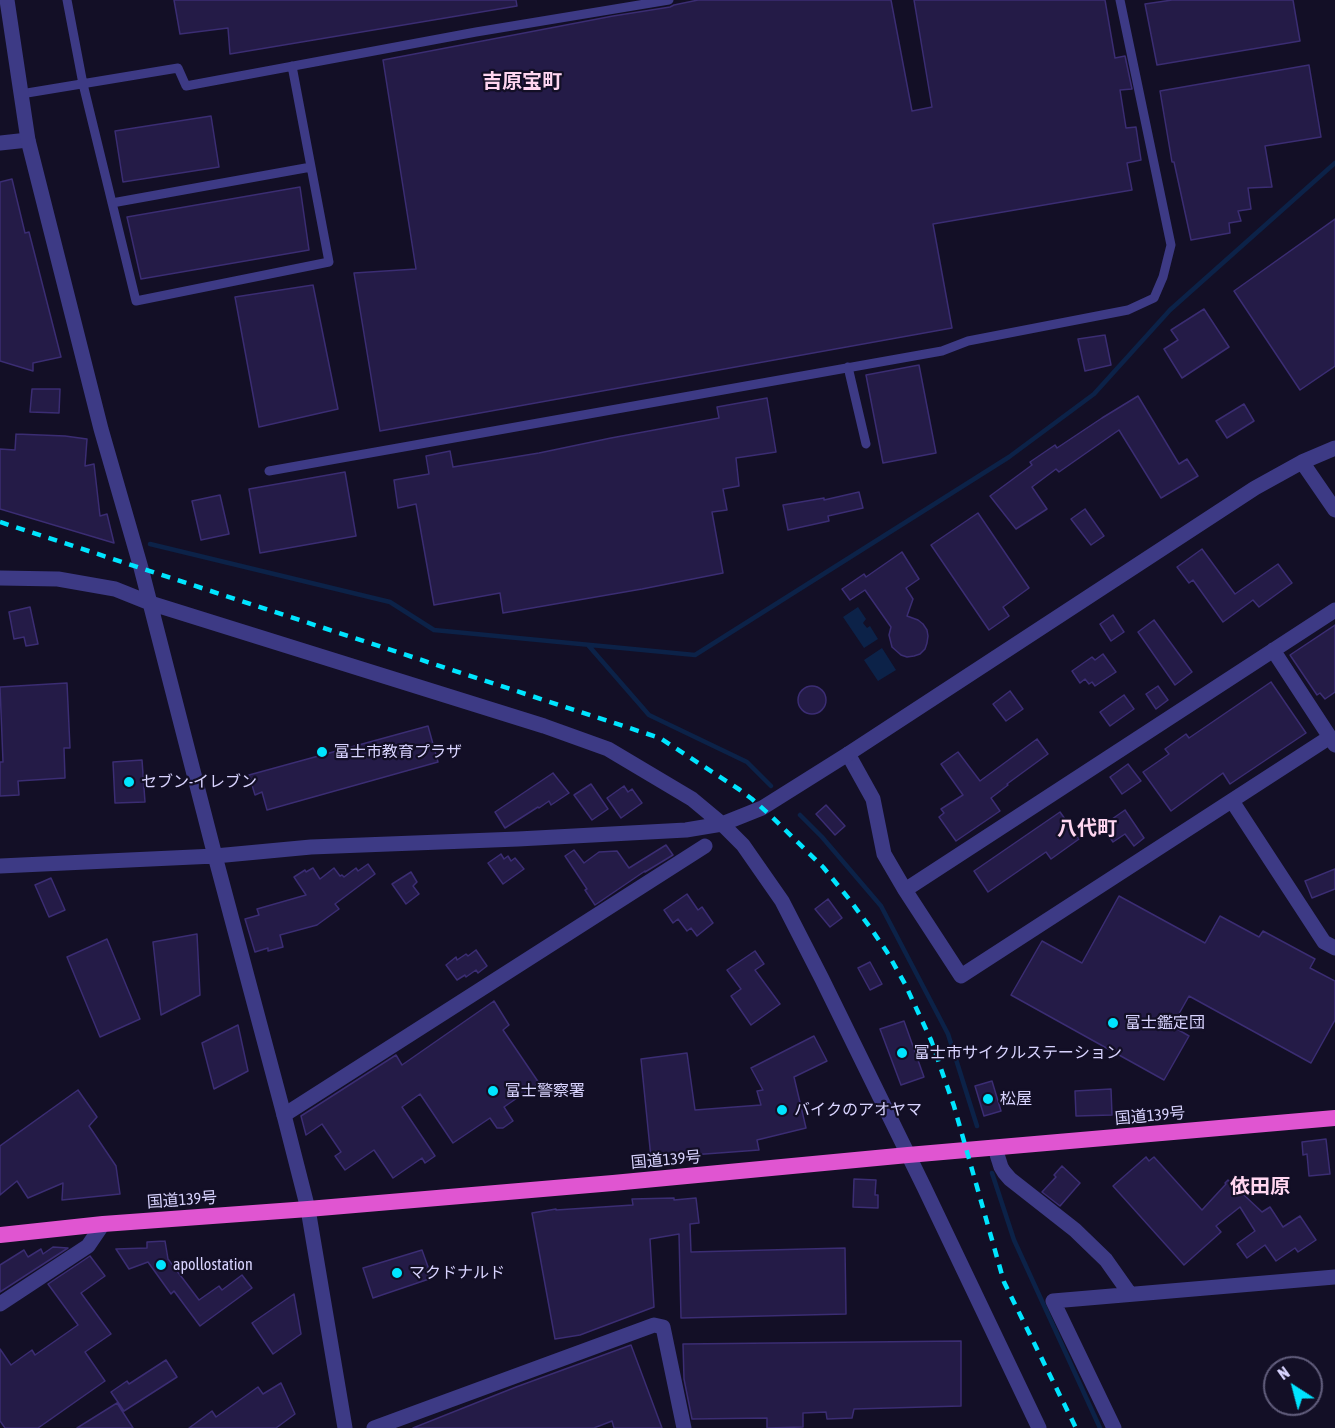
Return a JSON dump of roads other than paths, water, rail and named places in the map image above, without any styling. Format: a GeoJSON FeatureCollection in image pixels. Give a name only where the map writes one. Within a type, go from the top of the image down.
{"type":"FeatureCollection","features":[{"type":"Feature","properties":{"kind":"highway","name":"国道139号"},"geometry":{"type":"LineString","coordinates":[[0,1235],[103,1224],[613,1183],[1335,1118]]}},
{"type":"Feature","properties":{"kind":"street"},"geometry":{"type":"LineString","coordinates":[[7,0],[28,140],[100,429],[141,568],[308,1209],[345,1428]]}},
{"type":"Feature","properties":{"kind":"street"},"geometry":{"type":"LineString","coordinates":[[0,143],[28,140]]}},
{"type":"Feature","properties":{"kind":"street"},"geometry":{"type":"LineString","coordinates":[[0,866],[215,856],[311,847],[518,840],[686,830],[722,824],[762,808],[848,754],[1255,488],[1302,462],[1335,448]]}},
{"type":"Feature","properties":{"kind":"street"},"geometry":{"type":"LineString","coordinates":[[1302,462],[1335,510]]}},
{"type":"Feature","properties":{"kind":"street"},"geometry":{"type":"LineString","coordinates":[[0,578],[58,579],[115,589],[150,603],[544,726],[608,749],[692,799],[743,845],[782,901],[908,1155],[1039,1428]]}},
{"type":"Feature","properties":{"kind":"street"},"geometry":{"type":"LineString","coordinates":[[905,890],[1335,610]]}},
{"type":"Feature","properties":{"kind":"street"},"geometry":{"type":"LineString","coordinates":[[848,754],[873,799],[884,854],[961,976],[1232,801],[1332,741],[1273,650]]}},
{"type":"Feature","properties":{"kind":"street"},"geometry":{"type":"LineString","coordinates":[[1232,801],[1324,942],[1335,948]]}},
{"type":"Feature","properties":{"kind":"street"},"geometry":{"type":"LineString","coordinates":[[284,1115],[705,846]]}},
{"type":"Feature","properties":{"kind":"street"},"geometry":{"type":"LineString","coordinates":[[995,1148],[1004,1172],[1010,1179],[1076,1230],[1106,1260],[1130,1294]]}},
{"type":"Feature","properties":{"kind":"street"},"geometry":{"type":"LineString","coordinates":[[0,1304],[88,1246],[103,1224]]}},
{"type":"Feature","properties":{"kind":"street"},"geometry":{"type":"LineString","coordinates":[[1114,1428],[1053,1301],[1335,1277]]}},
{"type":"Feature","properties":{"kind":"street"},"geometry":{"type":"LineString","coordinates":[[374,1428],[654,1325],[663,1327],[684,1428]]}},
{"type":"Feature","properties":{"kind":"lane"},"geometry":{"type":"LineString","coordinates":[[67,0],[83,84],[136,301],[329,262],[292,66]]}},
{"type":"Feature","properties":{"kind":"lane"},"geometry":{"type":"LineString","coordinates":[[21,94],[178,68],[186,86],[476,32],[669,0]]}},
{"type":"Feature","properties":{"kind":"lane"},"geometry":{"type":"LineString","coordinates":[[269,471],[942,351],[968,341],[1128,310],[1154,298],[1163,277],[1171,245],[1120,0]]}},
{"type":"Feature","properties":{"kind":"lane"},"geometry":{"type":"LineString","coordinates":[[111,202],[311,168]]}},
{"type":"Feature","properties":{"kind":"lane"},"geometry":{"type":"LineString","coordinates":[[848,367],[866,444]]}},
{"type":"Feature","properties":{"kind":"water"},"geometry":{"type":"Polygon","coordinates":[[[858,607],[866,619],[863,623],[867,628],[870,626],[878,639],[864,648],[843,617],[858,607]]]}},
{"type":"Feature","properties":{"kind":"water"},"geometry":{"type":"Polygon","coordinates":[[[882,648],[896,670],[878,681],[864,660],[882,648]]]}},
{"type":"Feature","properties":{"kind":"waterway"},"geometry":{"type":"LineString","coordinates":[[150,544],[390,602],[434,630],[695,655],[1009,457],[1094,394],[1170,310],[1335,163]]}},
{"type":"Feature","properties":{"kind":"waterway"},"geometry":{"type":"LineString","coordinates":[[588,645],[649,715],[747,762],[771,786]]}},
{"type":"Feature","properties":{"kind":"waterway"},"geometry":{"type":"LineString","coordinates":[[800,815],[822,837],[881,906],[948,1034],[977,1126]]}},
{"type":"Feature","properties":{"kind":"waterway"},"geometry":{"type":"LineString","coordinates":[[992,1173],[1014,1240],[1100,1428]]}},
{"type":"Feature","properties":{"kind":"railway"},"geometry":{"type":"LineString","coordinates":[[0,522],[660,738],[752,799],[823,867],[872,930],[905,984],[931,1040],[954,1106],[1004,1282],[1076,1428]]}},
{"type":"Feature","properties":{"kind":"place","name":"富士市教育プラザ"},"geometry":{"type":"Point","coordinates":[322,752]}},
{"type":"Feature","properties":{"kind":"place","name":"セブン-イレブン"},"geometry":{"type":"Point","coordinates":[129,782]}},
{"type":"Feature","properties":{"kind":"place","name":"富士鑑定団"},"geometry":{"type":"Point","coordinates":[1113,1023]}},
{"type":"Feature","properties":{"kind":"place","name":"富士市サイクルステーション"},"geometry":{"type":"Point","coordinates":[902,1053]}},
{"type":"Feature","properties":{"kind":"place","name":"富士警察署"},"geometry":{"type":"Point","coordinates":[493,1091]}},
{"type":"Feature","properties":{"kind":"place","name":"松屋"},"geometry":{"type":"Point","coordinates":[988,1099]}},
{"type":"Feature","properties":{"kind":"place","name":"バイクのアオヤマ"},"geometry":{"type":"Point","coordinates":[782,1110]}},
{"type":"Feature","properties":{"kind":"place","name":"apollostation"},"geometry":{"type":"Point","coordinates":[161,1265]}},
{"type":"Feature","properties":{"kind":"place","name":"マクドナルド"},"geometry":{"type":"Point","coordinates":[397,1273]}},
{"type":"Feature","properties":{"kind":"district","name":"吉原宝町"},"geometry":{"type":"Point","coordinates":[522,82]}},
{"type":"Feature","properties":{"kind":"district","name":"八代町"},"geometry":{"type":"Point","coordinates":[1087,829]}},
{"type":"Feature","properties":{"kind":"district","name":"依田原"},"geometry":{"type":"Point","coordinates":[1260,1187]}}]}
